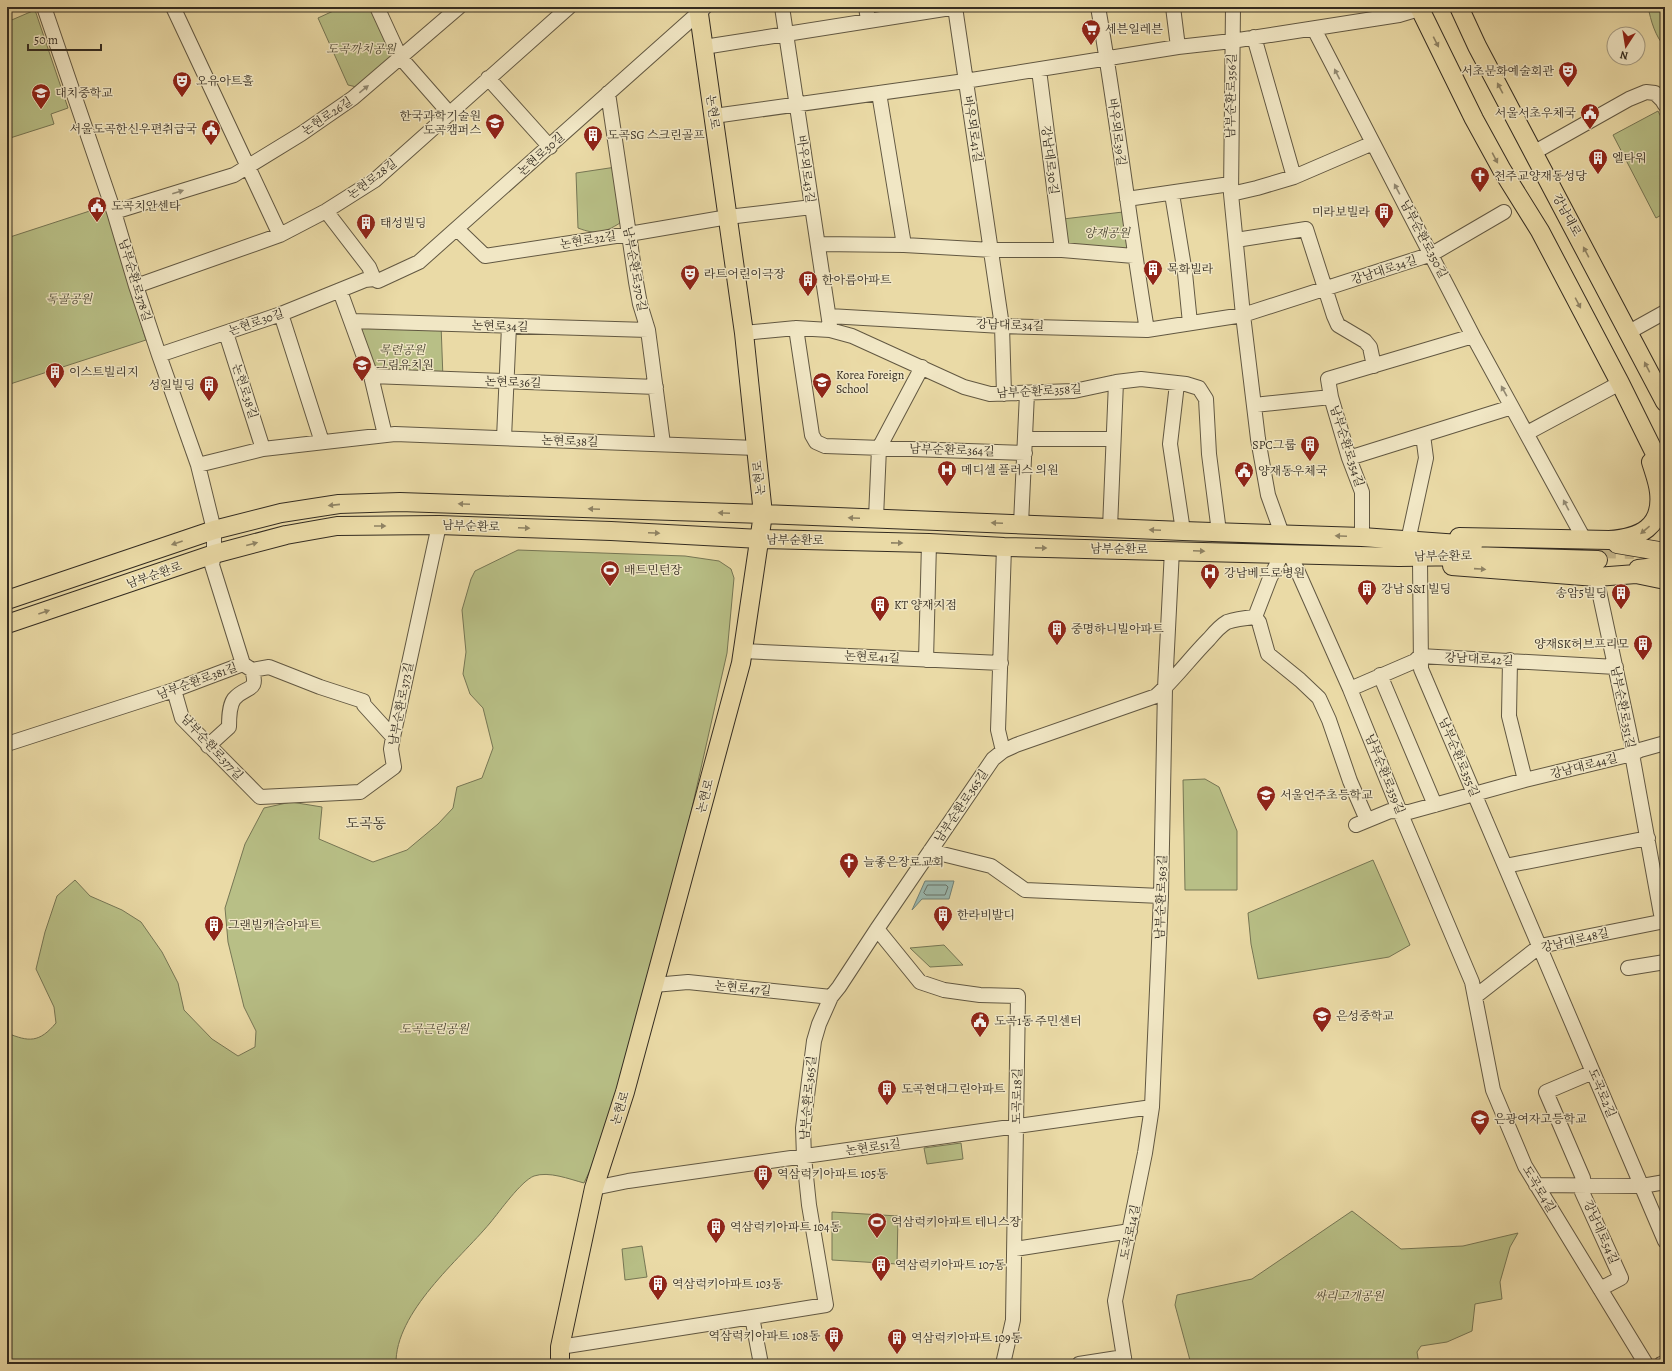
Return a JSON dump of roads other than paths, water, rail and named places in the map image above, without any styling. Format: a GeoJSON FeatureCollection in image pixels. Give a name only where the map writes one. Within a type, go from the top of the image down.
{"type":"FeatureCollection","features":[{"type":"Feature","properties":{"kind":"main road","name":"강남대로"},"geometry":{"type":"LineString","coordinates":[[1459,7],[1477,46],[1665,402]]}},
{"type":"Feature","properties":{"kind":"main road"},"geometry":{"type":"LineString","coordinates":[[1419,8],[1474,119],[1502,170],[1540,231],[1620,383],[1665,474]]}},
{"type":"Feature","properties":{"kind":"main road","name":"논현로"},"geometry":{"type":"LineString","coordinates":[[560,1355],[594,1188],[625,1092],[743,651],[763,514],[744,333],[704,47],[701,9]]}},
{"type":"Feature","properties":{"kind":"main road"},"geometry":{"type":"LineString","coordinates":[[1593,553],[1623,539],[1636,536],[1648,528],[1653,522],[1658,507],[1659,492],[1642,427]]}},
{"type":"Feature","properties":{"kind":"main road","name":"남부순환로"},"geometry":{"type":"LineString","coordinates":[[7,600],[214,530],[281,513],[339,504],[400,502],[763,514],[1362,537],[1408,541]]}},
{"type":"Feature","properties":{"kind":"main road"},"geometry":{"type":"LineString","coordinates":[[281,513],[286,535]]}},
{"type":"Feature","properties":{"kind":"main road","name":"남부순환로"},"geometry":{"type":"LineString","coordinates":[[7,624],[214,554],[286,535],[337,526],[439,525],[611,531],[760,539],[1400,557],[1593,553]]}},
{"type":"Feature","properties":{"kind":"main road"},"geometry":{"type":"LineString","coordinates":[[1408,541],[1468,537],[1593,553],[1634,569],[1665,566]]}},
{"type":"Feature","properties":{"kind":"main road"},"geometry":{"type":"LineString","coordinates":[[1400,557],[1462,568],[1593,553],[1665,552]]}},
{"type":"Feature","properties":{"kind":"main road"},"geometry":{"type":"LineString","coordinates":[[1593,553],[1636,574],[1665,580]]}},
{"type":"Feature","properties":{"kind":"street","name":"남부순환로378길"},"geometry":{"type":"LineString","coordinates":[[44,7],[114,212],[136,286],[159,355],[198,465],[214,530],[214,554]]}},
{"type":"Feature","properties":{"kind":"street"},"geometry":{"type":"LineString","coordinates":[[173,7],[280,235]]}},
{"type":"Feature","properties":{"kind":"street"},"geometry":{"type":"LineString","coordinates":[[377,7],[400,57],[450,114]]}},
{"type":"Feature","properties":{"kind":"street","name":"논현로26길"},"geometry":{"type":"LineString","coordinates":[[114,212],[234,175],[301,134],[353,98],[459,7]]}},
{"type":"Feature","properties":{"kind":"street","name":"논현로28길"},"geometry":{"type":"LineString","coordinates":[[136,286],[280,235],[326,211],[375,180],[569,7]]}},
{"type":"Feature","properties":{"kind":"street","name":"바우뫼로43길"},"geometry":{"type":"LineString","coordinates":[[782,7],[798,105],[830,330]]}},
{"type":"Feature","properties":{"kind":"street","name":"바우뫼로41길"},"geometry":{"type":"LineString","coordinates":[[704,47],[786,34],[867,14],[955,7],[1002,326],[1004,394]]}},
{"type":"Feature","properties":{"kind":"street","name":"바우뫼로39길"},"geometry":{"type":"LineString","coordinates":[[1098,7],[1107,58],[1134,256],[1147,330]]}},
{"type":"Feature","properties":{"kind":"street"},"geometry":{"type":"LineString","coordinates":[[1172,7],[1178,47]]}},
{"type":"Feature","properties":{"kind":"street","name":"남부순환로356길"},"geometry":{"type":"LineString","coordinates":[[1233,7],[1230,189],[1258,439],[1268,495],[1282,534]]}},
{"type":"Feature","properties":{"kind":"street"},"geometry":{"type":"LineString","coordinates":[[714,116],[1039,70],[1178,47],[1314,29],[1397,11],[1419,8]]}},
{"type":"Feature","properties":{"kind":"street","name":"논현로30길"},"geometry":{"type":"LineString","coordinates":[[159,355],[281,314],[365,280],[374,279],[378,281],[418,262],[550,147],[701,9]]}},
{"type":"Feature","properties":{"kind":"street","name":"남부순환로350길"},"geometry":{"type":"LineString","coordinates":[[1314,29],[1432,254],[1473,336],[1593,553]]}},
{"type":"Feature","properties":{"kind":"street"},"geometry":{"type":"LineString","coordinates":[[1254,37],[1294,177]]}},
{"type":"Feature","properties":{"kind":"street","name":"강남대로30길"},"geometry":{"type":"LineString","coordinates":[[1039,70],[1062,250]]}},
{"type":"Feature","properties":{"kind":"street"},"geometry":{"type":"LineString","coordinates":[[488,78],[550,147]]}},
{"type":"Feature","properties":{"kind":"street"},"geometry":{"type":"LineString","coordinates":[[1533,153],[1629,99],[1646,92],[1655,93],[1665,105]]}},
{"type":"Feature","properties":{"kind":"street","name":"남부순환로370길"},"geometry":{"type":"LineString","coordinates":[[608,93],[639,297],[648,330],[663,444]]}},
{"type":"Feature","properties":{"kind":"street"},"geometry":{"type":"LineString","coordinates":[[879,93],[904,245]]}},
{"type":"Feature","properties":{"kind":"street"},"geometry":{"type":"LineString","coordinates":[[1127,199],[1230,189],[1257,188],[1294,177],[1373,143]]}},
{"type":"Feature","properties":{"kind":"street"},"geometry":{"type":"LineString","coordinates":[[1172,194],[1185,273],[1190,323]]}},
{"type":"Feature","properties":{"kind":"street"},"geometry":{"type":"LineString","coordinates":[[728,217],[812,207]]}},
{"type":"Feature","properties":{"kind":"street"},"geometry":{"type":"LineString","coordinates":[[326,211],[369,267],[374,279]]}},
{"type":"Feature","properties":{"kind":"street","name":"강남대로34길"},"geometry":{"type":"LineString","coordinates":[[829,316],[1002,326],[1147,330],[1243,315],[1432,254],[1504,212]]}},
{"type":"Feature","properties":{"kind":"street","name":"논현로32길"},"geometry":{"type":"LineString","coordinates":[[457,229],[485,256],[728,217]]}},
{"type":"Feature","properties":{"kind":"street"},"geometry":{"type":"LineString","coordinates":[[1236,240],[1306,229],[1338,325],[1365,341],[1370,347],[1374,366],[1473,336]]}},
{"type":"Feature","properties":{"kind":"street"},"geometry":{"type":"LineString","coordinates":[[818,244],[904,245],[992,250],[1062,250],[1134,256]]}},
{"type":"Feature","properties":{"kind":"street"},"geometry":{"type":"LineString","coordinates":[[340,291],[371,376],[385,435]]}},
{"type":"Feature","properties":{"kind":"street"},"geometry":{"type":"LineString","coordinates":[[1629,332],[1665,312]]}},
{"type":"Feature","properties":{"kind":"street"},"geometry":{"type":"LineString","coordinates":[[281,314],[322,442]]}},
{"type":"Feature","properties":{"kind":"street","name":"논현로34길"},"geometry":{"type":"LineString","coordinates":[[352,321],[648,330]]}},
{"type":"Feature","properties":{"kind":"street"},"geometry":{"type":"LineString","coordinates":[[504,438],[509,326]]}},
{"type":"Feature","properties":{"kind":"street","name":"남부순환로358길"},"geometry":{"type":"LineString","coordinates":[[744,333],[796,328],[830,330],[852,336],[964,387],[990,394],[1074,391],[1116,382],[1141,379],[1186,384],[1199,388],[1206,399],[1209,454],[1219,532]]}},
{"type":"Feature","properties":{"kind":"street","name":"남부순환로364길"},"geometry":{"type":"LineString","coordinates":[[796,328],[812,435],[816,442],[825,446],[879,448],[1025,446]]}},
{"type":"Feature","properties":{"kind":"street","name":"논현로38길"},"geometry":{"type":"LineString","coordinates":[[226,333],[263,449]]}},
{"type":"Feature","properties":{"kind":"street","name":"남부순환로354길"},"geometry":{"type":"LineString","coordinates":[[1362,537],[1362,492],[1349,458],[1331,397],[1328,379],[1374,366]]}},
{"type":"Feature","properties":{"kind":"street"},"geometry":{"type":"LineString","coordinates":[[876,518],[879,448],[922,368]]}},
{"type":"Feature","properties":{"kind":"street","name":"논현로36길"},"geometry":{"type":"LineString","coordinates":[[371,376],[656,387]]}},
{"type":"Feature","properties":{"kind":"street","name":"남부순환로"},"geometry":{"type":"LineString","coordinates":[[1110,528],[1116,382]]}},
{"type":"Feature","properties":{"kind":"street"},"geometry":{"type":"LineString","coordinates":[[1527,433],[1620,383]]}},
{"type":"Feature","properties":{"kind":"street"},"geometry":{"type":"LineString","coordinates":[[1177,384],[1170,444],[1183,531]]}},
{"type":"Feature","properties":{"kind":"street"},"geometry":{"type":"LineString","coordinates":[[1021,524],[1027,393]]}},
{"type":"Feature","properties":{"kind":"street"},"geometry":{"type":"LineString","coordinates":[[1254,405],[1331,397]]}},
{"type":"Feature","properties":{"kind":"street"},"geometry":{"type":"LineString","coordinates":[[1349,458],[1512,407]]}},
{"type":"Feature","properties":{"kind":"street","name":"논현로38길"},"geometry":{"type":"LineString","coordinates":[[198,465],[263,449],[385,435],[756,448]]}},
{"type":"Feature","properties":{"kind":"street","name":"남부순환로"},"geometry":{"type":"LineString","coordinates":[[1408,541],[1426,458],[1423,435]]}},
{"type":"Feature","properties":{"kind":"street"},"geometry":{"type":"LineString","coordinates":[[1025,446],[1113,439]]}},
{"type":"Feature","properties":{"kind":"street","name":"남부순환로373길"},"geometry":{"type":"LineString","coordinates":[[260,797],[360,792],[394,767],[391,749],[393,737],[439,525]]}},
{"type":"Feature","properties":{"kind":"street"},"geometry":{"type":"LineString","coordinates":[[926,660],[929,543]]}},
{"type":"Feature","properties":{"kind":"street"},"geometry":{"type":"LineString","coordinates":[[1004,547],[998,730],[1004,751],[1016,745],[1156,696],[1165,688],[1194,653],[1226,623],[1238,619],[1255,617],[1270,578],[1286,554]]}},
{"type":"Feature","properties":{"kind":"street","name":"남부순환로363길"},"geometry":{"type":"LineString","coordinates":[[1152,1107],[1161,896],[1165,688],[1172,550]]}},
{"type":"Feature","properties":{"kind":"street","name":"남부순환로351길"},"geometry":{"type":"LineString","coordinates":[[1593,553],[1632,745],[1632,754],[1661,914],[1665,920]]}},
{"type":"Feature","properties":{"kind":"street"},"geometry":{"type":"LineString","coordinates":[[208,746],[229,727],[232,703],[234,699],[254,686],[255,681],[247,667],[212,565],[214,554]]}},
{"type":"Feature","properties":{"kind":"street","name":"남부순환로359길"},"geometry":{"type":"LineString","coordinates":[[1286,554],[1350,689],[1400,812],[1452,931],[1476,996]]}},
{"type":"Feature","properties":{"kind":"street","name":"남부순환로355길"},"geometry":{"type":"LineString","coordinates":[[1420,560],[1421,669],[1540,946]]}},
{"type":"Feature","properties":{"kind":"street","name":"강남대로44길"},"geometry":{"type":"LineString","coordinates":[[1255,617],[1259,622],[1268,654],[1319,698],[1329,720],[1350,781],[1362,822],[1390,811],[1409,812],[1525,780],[1632,754],[1640,750],[1665,743]]}},
{"type":"Feature","properties":{"kind":"street","name":"논현로41길"},"geometry":{"type":"LineString","coordinates":[[743,651],[1001,663]]}},
{"type":"Feature","properties":{"kind":"street"},"geometry":{"type":"LineString","coordinates":[[1350,689],[1415,661],[1420,656]]}},
{"type":"Feature","properties":{"kind":"street","name":"강남대로42길"},"geometry":{"type":"LineString","coordinates":[[1420,656],[1616,667]]}},
{"type":"Feature","properties":{"kind":"street"},"geometry":{"type":"LineString","coordinates":[[1510,660],[1509,716],[1525,780]]}},
{"type":"Feature","properties":{"kind":"street","name":"남부순환로381길"},"geometry":{"type":"LineString","coordinates":[[7,744],[247,667],[269,667],[363,701],[364,705],[393,737]]}},
{"type":"Feature","properties":{"kind":"street"},"geometry":{"type":"LineString","coordinates":[[1380,675],[1435,805]]}},
{"type":"Feature","properties":{"kind":"street","name":"남부순환로377길"},"geometry":{"type":"LineString","coordinates":[[174,690],[182,718],[260,797]]}},
{"type":"Feature","properties":{"kind":"street","name":"남부순환로365길"},"geometry":{"type":"LineString","coordinates":[[752,1317],[826,1304],[809,1205],[804,1157],[803,1128],[814,1041],[819,1024],[831,997],[877,929],[993,759],[1004,751]]}},
{"type":"Feature","properties":{"kind":"street"},"geometry":{"type":"LineString","coordinates":[[1506,866],[1648,838]]}},
{"type":"Feature","properties":{"kind":"street"},"geometry":{"type":"LineString","coordinates":[[930,851],[991,866],[1025,890],[1161,896]]}},
{"type":"Feature","properties":{"kind":"street","name":"강남대로48길"},"geometry":{"type":"LineString","coordinates":[[1476,996],[1540,946],[1665,920]]}},
{"type":"Feature","properties":{"kind":"street","name":"도곡로18길"},"geometry":{"type":"LineString","coordinates":[[877,929],[920,982],[944,990],[980,995],[1018,996],[1013,1320],[1003,1364]]}},
{"type":"Feature","properties":{"kind":"street","name":"도곡로2길"},"geometry":{"type":"LineString","coordinates":[[1540,946],[1592,1072],[1665,1241]]}},
{"type":"Feature","properties":{"kind":"street"},"geometry":{"type":"LineString","coordinates":[[1628,968],[1665,962]]}},
{"type":"Feature","properties":{"kind":"street","name":"논현로47길"},"geometry":{"type":"LineString","coordinates":[[654,985],[688,982],[831,997]]}},
{"type":"Feature","properties":{"kind":"street","name":"도곡로4길"},"geometry":{"type":"LineString","coordinates":[[1476,996],[1493,1090],[1525,1166],[1646,1364]]}},
{"type":"Feature","properties":{"kind":"street","name":"강남대로54길"},"geometry":{"type":"LineString","coordinates":[[1592,1072],[1546,1092],[1583,1178],[1582,1192],[1621,1278],[1600,1288]]}},
{"type":"Feature","properties":{"kind":"street","name":"논현로51길"},"geometry":{"type":"LineString","coordinates":[[594,1188],[628,1181],[1152,1107]]}},
{"type":"Feature","properties":{"kind":"street","name":"도곡로14길"},"geometry":{"type":"LineString","coordinates":[[1079,1364],[1125,1360],[1115,1301],[1130,1232],[1152,1107]]}},
{"type":"Feature","properties":{"kind":"street","name":"강남대로54길"},"geometry":{"type":"LineString","coordinates":[[1536,1185],[1642,1186],[1665,1182]]}},
{"type":"Feature","properties":{"kind":"street"},"geometry":{"type":"LineString","coordinates":[[1014,1248],[1130,1232]]}},
{"type":"Feature","properties":{"kind":"street"},"geometry":{"type":"LineString","coordinates":[[560,1355],[752,1317],[761,1364]]}},
{"type":"Feature","properties":{"kind":"water"},"geometry":{"type":"Polygon","coordinates":[[[925,881],[954,881],[949,899],[922,899],[912,910],[925,881]]]}},
{"type":"Feature","properties":{"kind":"tunnel"},"geometry":{"type":"LineString","coordinates":[[1598,549],[1634,550]]}},
{"type":"Feature","properties":{"kind":"place","name":"세븐일레븐"},"geometry":{"type":"Point","coordinates":[1091,46]}},
{"type":"Feature","properties":{"kind":"place","name":"서초문화예술회관"},"geometry":{"type":"Point","coordinates":[1568,88]}},
{"type":"Feature","properties":{"kind":"place","name":"오유아트홀"},"geometry":{"type":"Point","coordinates":[182,98]}},
{"type":"Feature","properties":{"kind":"place","name":"대치중학교"},"geometry":{"type":"Point","coordinates":[41,110]}},
{"type":"Feature","properties":{"kind":"place","name":"서울서초우체국"},"geometry":{"type":"Point","coordinates":[1590,130]}},
{"type":"Feature","properties":{"kind":"place","name":"한국과학기술원 도곡캠퍼스"},"geometry":{"type":"Point","coordinates":[495,140]}},
{"type":"Feature","properties":{"kind":"place","name":"서울도곡한신우편취급국"},"geometry":{"type":"Point","coordinates":[211,146]}},
{"type":"Feature","properties":{"kind":"place","name":"도곡SG 스크린골프"},"geometry":{"type":"Point","coordinates":[593,152]}},
{"type":"Feature","properties":{"kind":"place","name":"엘타워"},"geometry":{"type":"Point","coordinates":[1598,175]}},
{"type":"Feature","properties":{"kind":"place","name":"천주교양재동성당"},"geometry":{"type":"Point","coordinates":[1480,193]}},
{"type":"Feature","properties":{"kind":"place","name":"도곡치안센타"},"geometry":{"type":"Point","coordinates":[97,223]}},
{"type":"Feature","properties":{"kind":"place","name":"미라보빌라"},"geometry":{"type":"Point","coordinates":[1384,229]}},
{"type":"Feature","properties":{"kind":"place","name":"태성빌딩"},"geometry":{"type":"Point","coordinates":[366,240]}},
{"type":"Feature","properties":{"kind":"place","name":"목화빌라"},"geometry":{"type":"Point","coordinates":[1153,286]}},
{"type":"Feature","properties":{"kind":"place","name":"라트어린이극장"},"geometry":{"type":"Point","coordinates":[690,291]}},
{"type":"Feature","properties":{"kind":"place","name":"한아름아파트"},"geometry":{"type":"Point","coordinates":[808,297]}},
{"type":"Feature","properties":{"kind":"place","name":"그림유치원"},"geometry":{"type":"Point","coordinates":[362,382]}},
{"type":"Feature","properties":{"kind":"place","name":"이스트빌리지"},"geometry":{"type":"Point","coordinates":[55,389]}},
{"type":"Feature","properties":{"kind":"place","name":"Korea Foreign School"},"geometry":{"type":"Point","coordinates":[822,399]}},
{"type":"Feature","properties":{"kind":"place","name":"성일빌딩"},"geometry":{"type":"Point","coordinates":[209,402]}},
{"type":"Feature","properties":{"kind":"place","name":"SPC그룹"},"geometry":{"type":"Point","coordinates":[1310,462]}},
{"type":"Feature","properties":{"kind":"place","name":"메디셀 플러스 의원"},"geometry":{"type":"Point","coordinates":[947,487]}},
{"type":"Feature","properties":{"kind":"place","name":"양재동우체국"},"geometry":{"type":"Point","coordinates":[1244,488]}},
{"type":"Feature","properties":{"kind":"place","name":"배트민턴장"},"geometry":{"type":"Point","coordinates":[610,587]}},
{"type":"Feature","properties":{"kind":"place","name":"강남베드로병원"},"geometry":{"type":"Point","coordinates":[1210,590]}},
{"type":"Feature","properties":{"kind":"place","name":"강남 S&I 빌딩"},"geometry":{"type":"Point","coordinates":[1367,606]}},
{"type":"Feature","properties":{"kind":"place","name":"송암5빌딩"},"geometry":{"type":"Point","coordinates":[1621,610]}},
{"type":"Feature","properties":{"kind":"place","name":"KT 양재지점"},"geometry":{"type":"Point","coordinates":[880,622]}},
{"type":"Feature","properties":{"kind":"place","name":"중명하니빌아파트"},"geometry":{"type":"Point","coordinates":[1057,646]}},
{"type":"Feature","properties":{"kind":"place","name":"양재SK허브프리모"},"geometry":{"type":"Point","coordinates":[1643,661]}},
{"type":"Feature","properties":{"kind":"place","name":"서울언주초등학교"},"geometry":{"type":"Point","coordinates":[1266,812]}},
{"type":"Feature","properties":{"kind":"place","name":"늘좋은장로교회"},"geometry":{"type":"Point","coordinates":[849,879]}},
{"type":"Feature","properties":{"kind":"place","name":"한라비발디"},"geometry":{"type":"Point","coordinates":[943,932]}},
{"type":"Feature","properties":{"kind":"place","name":"그랜빌캐슬아파트"},"geometry":{"type":"Point","coordinates":[214,942]}},
{"type":"Feature","properties":{"kind":"place","name":"은성중학교"},"geometry":{"type":"Point","coordinates":[1322,1033]}},
{"type":"Feature","properties":{"kind":"place","name":"도곡1동 주민센터"},"geometry":{"type":"Point","coordinates":[980,1038]}},
{"type":"Feature","properties":{"kind":"place","name":"도곡현대그린아파트"},"geometry":{"type":"Point","coordinates":[887,1106]}},
{"type":"Feature","properties":{"kind":"place","name":"은광여자고등학교"},"geometry":{"type":"Point","coordinates":[1480,1136]}},
{"type":"Feature","properties":{"kind":"place","name":"역삼럭키아파트 105동"},"geometry":{"type":"Point","coordinates":[763,1191]}},
{"type":"Feature","properties":{"kind":"place","name":"역삼럭키아파트 테니스장"},"geometry":{"type":"Point","coordinates":[877,1239]}},
{"type":"Feature","properties":{"kind":"place","name":"역삼럭키아파트 104동"},"geometry":{"type":"Point","coordinates":[716,1244]}},
{"type":"Feature","properties":{"kind":"place","name":"역삼럭키아파트 107동"},"geometry":{"type":"Point","coordinates":[881,1282]}},
{"type":"Feature","properties":{"kind":"place","name":"역삼럭키아파트 103동"},"geometry":{"type":"Point","coordinates":[658,1301]}},
{"type":"Feature","properties":{"kind":"place","name":"역삼럭키아파트 108동"},"geometry":{"type":"Point","coordinates":[834,1353]}},
{"type":"Feature","properties":{"kind":"place","name":"역삼럭키아파트 109동"},"geometry":{"type":"Point","coordinates":[897,1355]}},
{"type":"Feature","properties":{"kind":"district","name":"도곡동"},"geometry":{"type":"Point","coordinates":[366,823]}},
{"type":"Feature","properties":{"kind":"park label","name":"도곡까치공원"},"geometry":{"type":"Point","coordinates":[361,49]}},
{"type":"Feature","properties":{"kind":"park label","name":"양재공원"},"geometry":{"type":"Point","coordinates":[1107,233]}},
{"type":"Feature","properties":{"kind":"park label","name":"독골공원"},"geometry":{"type":"Point","coordinates":[69,299]}},
{"type":"Feature","properties":{"kind":"park label","name":"목련공원"},"geometry":{"type":"Point","coordinates":[402,350]}},
{"type":"Feature","properties":{"kind":"park label","name":"도곡근린공원"},"geometry":{"type":"Point","coordinates":[434,1029]}},
{"type":"Feature","properties":{"kind":"park label","name":"싸리고개공원"},"geometry":{"type":"Point","coordinates":[1349,1296]}}]}
